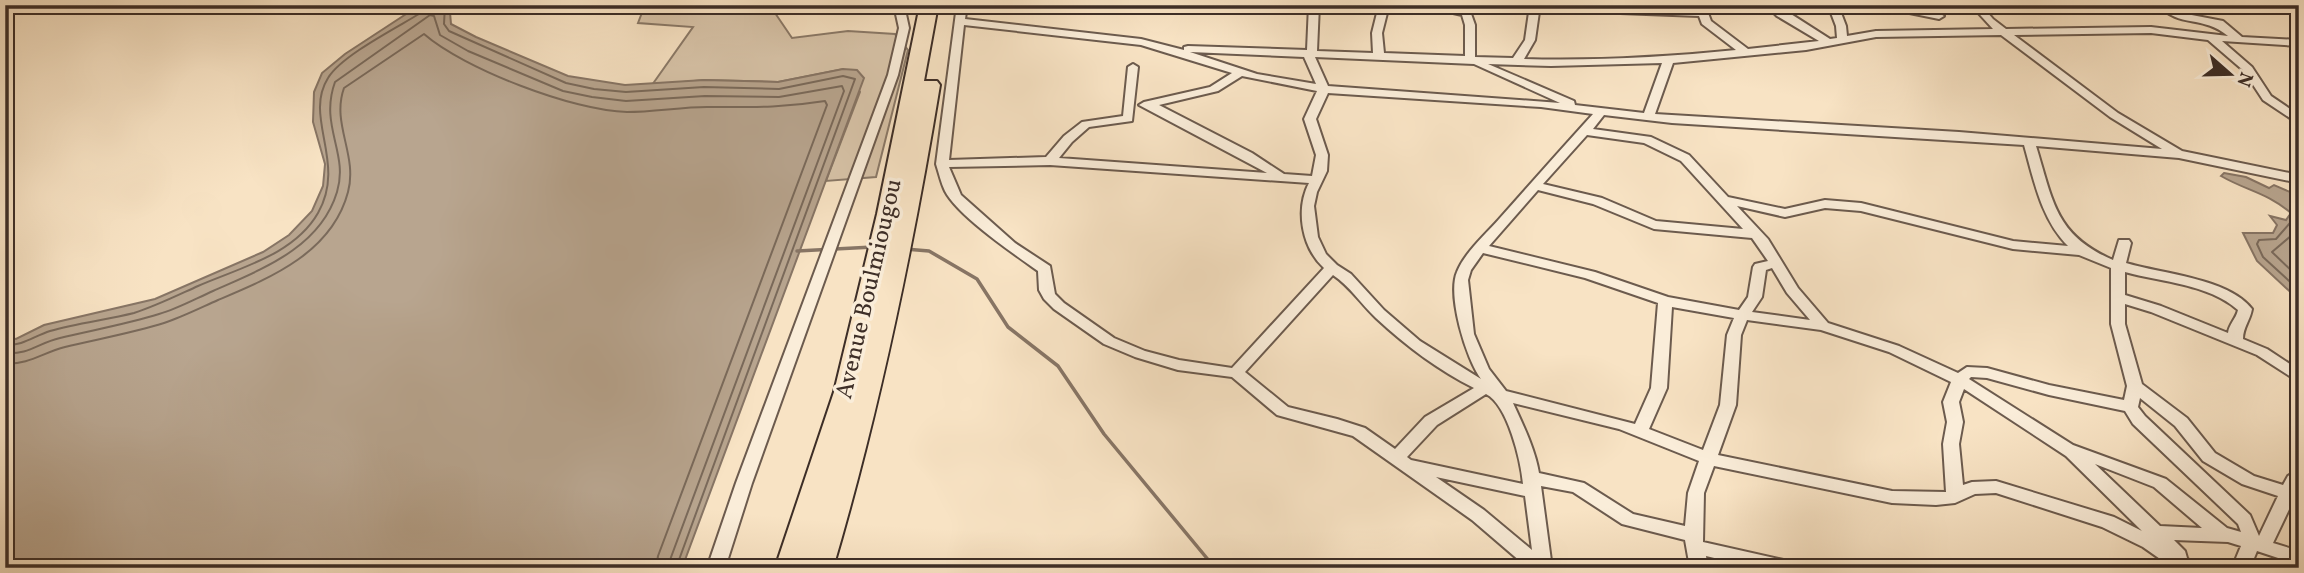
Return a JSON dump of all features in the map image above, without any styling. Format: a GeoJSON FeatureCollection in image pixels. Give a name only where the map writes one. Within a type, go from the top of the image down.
{"type":"FeatureCollection","features":[{"type":"Feature","properties":{"kind":"highway","name":"Avenue Boulmiougou"},"geometry":{"type":"LineString","coordinates":[[898,214],[929,5]]}},
{"type":"Feature","properties":{"kind":"highway","name":"Avenue Boulmiougou"},"geometry":{"type":"LineString","coordinates":[[817,568],[866,406],[886,272],[944,5]]}},
{"type":"Feature","properties":{"kind":"highway","name":"Avenue Boulmiougou"},"geometry":{"type":"LineString","coordinates":[[791,568],[886,272]]}},
{"type":"Feature","properties":{"kind":"street"},"geometry":{"type":"LineString","coordinates":[[716,568],[761,434],[893,75],[904,28],[899,5]]}},
{"type":"Feature","properties":{"kind":"street"},"geometry":{"type":"LineString","coordinates":[[962,5],[942,164],[950,189],[956,198],[1010,246],[1045,269],[1046,290],[1059,306],[1109,341],[1130,351],[1178,365],[1236,373],[1283,411],[1349,428],[1403,461],[1451,499],[1478,515],[1542,568]]}},
{"type":"Feature","properties":{"kind":"street"},"geometry":{"type":"LineString","coordinates":[[1314,5],[1310,54],[1324,89],[1310,119],[1322,148],[1322,166],[1309,198],[1311,232],[1317,254],[1346,277],[1379,313],[1415,344],[1464,377],[1501,395],[1640,430],[1710,460],[1892,497],[1955,497],[1982,486],[2017,493],[2108,522],[2149,542],[2188,568]]}},
{"type":"Feature","properties":{"kind":"street"},"geometry":{"type":"LineString","coordinates":[[1378,57],[1377,33],[1384,5]]}},
{"type":"Feature","properties":{"kind":"street"},"geometry":{"type":"LineString","coordinates":[[1422,5],[1466,9],[1471,34],[1472,62]]}},
{"type":"Feature","properties":{"kind":"street"},"geometry":{"type":"LineString","coordinates":[[1516,63],[1532,33],[1535,5]]}},
{"type":"Feature","properties":{"kind":"street"},"geometry":{"type":"LineString","coordinates":[[1610,5],[1620,10],[1701,9],[1712,29],[1745,52]]}},
{"type":"Feature","properties":{"kind":"street"},"geometry":{"type":"LineString","coordinates":[[1771,5],[1829,43]]}},
{"type":"Feature","properties":{"kind":"street"},"geometry":{"type":"LineString","coordinates":[[1833,5],[1841,26],[1842,41]]}},
{"type":"Feature","properties":{"kind":"street"},"geometry":{"type":"LineString","coordinates":[[1875,5],[1939,16]]}},
{"type":"Feature","properties":{"kind":"street"},"geometry":{"type":"LineString","coordinates":[[1936,34],[1933,27],[1945,5]]}},
{"type":"Feature","properties":{"kind":"street"},"geometry":{"type":"LineString","coordinates":[[1976,5],[1989,22],[2113,115],[2179,154]]}},
{"type":"Feature","properties":{"kind":"street"},"geometry":{"type":"LineString","coordinates":[[2163,5],[2173,14],[2219,23],[2239,40]]}},
{"type":"Feature","properties":{"kind":"street"},"geometry":{"type":"LineString","coordinates":[[959,20],[1120,39],[1169,49],[1240,73],[1324,89],[1541,104],[1648,118],[2179,154],[2299,181]]}},
{"type":"Feature","properties":{"kind":"street"},"geometry":{"type":"LineString","coordinates":[[1169,49],[1516,63],[1670,60],[1829,43],[1876,34],[2158,30],[2213,38],[2299,43]]}},
{"type":"Feature","properties":{"kind":"street"},"geometry":{"type":"LineString","coordinates":[[2213,38],[2248,69],[2267,98],[2299,121]]}},
{"type":"Feature","properties":{"kind":"street"},"geometry":{"type":"LineString","coordinates":[[1648,118],[1670,60]]}},
{"type":"Feature","properties":{"kind":"street"},"geometry":{"type":"LineString","coordinates":[[1472,62],[1516,82],[1597,112]]}},
{"type":"Feature","properties":{"kind":"street"},"geometry":{"type":"LineString","coordinates":[[1050,161],[1068,139],[1086,124],[1126,121],[1130,110],[1133,66]]}},
{"type":"Feature","properties":{"kind":"street"},"geometry":{"type":"LineString","coordinates":[[1130,110],[1217,88],[1240,73]]}},
{"type":"Feature","properties":{"kind":"street"},"geometry":{"type":"LineString","coordinates":[[1148,104],[1248,156],[1280,176]]}},
{"type":"Feature","properties":{"kind":"street"},"geometry":{"type":"LineString","coordinates":[[1542,568],[1533,485],[1517,429],[1501,395],[1482,370],[1467,334],[1461,281],[1464,270],[1480,248],[1585,131],[1597,112]]}},
{"type":"Feature","properties":{"kind":"street"},"geometry":{"type":"LineString","coordinates":[[1585,131],[1658,144],[1685,158],[1755,234],[1792,290],[1823,326]]}},
{"type":"Feature","properties":{"kind":"street"},"geometry":{"type":"LineString","coordinates":[[2029,142],[2050,210],[2073,244],[2118,265],[2208,288],[2239,302],[2245,309],[2243,321],[2236,328],[2235,341]]}},
{"type":"Feature","properties":{"kind":"street"},"geometry":{"type":"LineString","coordinates":[[942,164],[1050,161],[1318,180]]}},
{"type":"Feature","properties":{"kind":"street"},"geometry":{"type":"LineString","coordinates":[[1535,186],[1597,201],[1654,225],[1696,226],[1755,234]]}},
{"type":"Feature","properties":{"kind":"street"},"geometry":{"type":"LineString","coordinates":[[1725,200],[1785,213],[1825,204],[1861,207],[2013,244],[2084,251]]}},
{"type":"Feature","properties":{"kind":"street"},"geometry":{"type":"LineString","coordinates":[[2124,243],[2118,265],[2119,331],[2135,386],[2130,407]]}},
{"type":"Feature","properties":{"kind":"street"},"geometry":{"type":"LineString","coordinates":[[1480,248],[1590,275],[1665,301],[1823,326],[1894,349],[1960,380],[2066,447],[2158,533],[2188,568]]}},
{"type":"Feature","properties":{"kind":"street"},"geometry":{"type":"LineString","coordinates":[[1699,568],[1694,541],[1696,493],[1728,405],[1734,335],[1742,315],[1755,297],[1760,267],[1776,263]]}},
{"type":"Feature","properties":{"kind":"street"},"geometry":{"type":"LineString","coordinates":[[1236,373],[1332,268]]}},
{"type":"Feature","properties":{"kind":"street"},"geometry":{"type":"LineString","coordinates":[[2119,298],[2156,309],[2235,341],[2279,362],[2299,377]]}},
{"type":"Feature","properties":{"kind":"street"},"geometry":{"type":"LineString","coordinates":[[1640,430],[1661,380],[1665,301]]}},
{"type":"Feature","properties":{"kind":"street"},"geometry":{"type":"LineString","coordinates":[[1955,497],[1951,444],[1955,422],[1951,402],[1960,380],[1967,372],[1987,373],[2049,390],[2130,407],[2139,420],[2244,520],[2258,545]]}},
{"type":"Feature","properties":{"kind":"street"},"geometry":{"type":"LineString","coordinates":[[2135,386],[2181,422],[2209,457],[2248,480],[2293,496]]}},
{"type":"Feature","properties":{"kind":"street"},"geometry":{"type":"LineString","coordinates":[[1403,461],[1432,421],[1485,388]]}},
{"type":"Feature","properties":{"kind":"street"},"geometry":{"type":"LineString","coordinates":[[2066,447],[2160,483],[2222,534]]}},
{"type":"Feature","properties":{"kind":"street"},"geometry":{"type":"LineString","coordinates":[[1403,461],[1533,485],[1578,487],[1628,519],[1788,568]]}},
{"type":"Feature","properties":{"kind":"street"},"geometry":{"type":"LineString","coordinates":[[2242,568],[2293,496],[2299,475]]}},
{"type":"Feature","properties":{"kind":"street"},"geometry":{"type":"LineString","coordinates":[[2158,533],[2222,534],[2299,558]]}},
{"type":"Feature","properties":{"kind":"shaded area"},"geometry":{"type":"Polygon","coordinates":[[[614,5],[702,5],[701,11],[760,5],[773,10],[792,38],[848,31],[895,34],[908,50],[876,177],[826,181],[860,92],[843,69],[778,82],[704,80],[652,85],[693,27],[638,23],[643,10],[614,5]]]}},
{"type":"Feature","properties":{"kind":"water"},"geometry":{"type":"Polygon","coordinates":[[[420,5],[452,5],[451,24],[568,76],[625,85],[704,80],[778,82],[843,69],[857,70],[864,78],[682,568],[5,568],[5,337],[16,339],[44,325],[155,299],[263,252],[289,235],[312,211],[323,186],[325,164],[313,122],[314,92],[322,73],[345,54],[420,5]]]}},
{"type":"Feature","properties":{"kind":"water"},"geometry":{"type":"Polygon","coordinates":[[[2224,173],[2246,177],[2269,188],[2274,185],[2299,196],[2299,300],[2257,261],[2243,233],[2273,233],[2277,225],[2270,216],[2286,220],[2291,213],[2273,200],[2221,176],[2224,173]]]}},
{"type":"Feature","properties":{"kind":"waterway"},"geometry":{"type":"LineString","coordinates":[[797,251],[873,247]]}},
{"type":"Feature","properties":{"kind":"waterway"},"geometry":{"type":"LineString","coordinates":[[905,249],[929,251],[977,279],[1008,327],[1058,366],[1104,434],[1215,568]]}}]}
